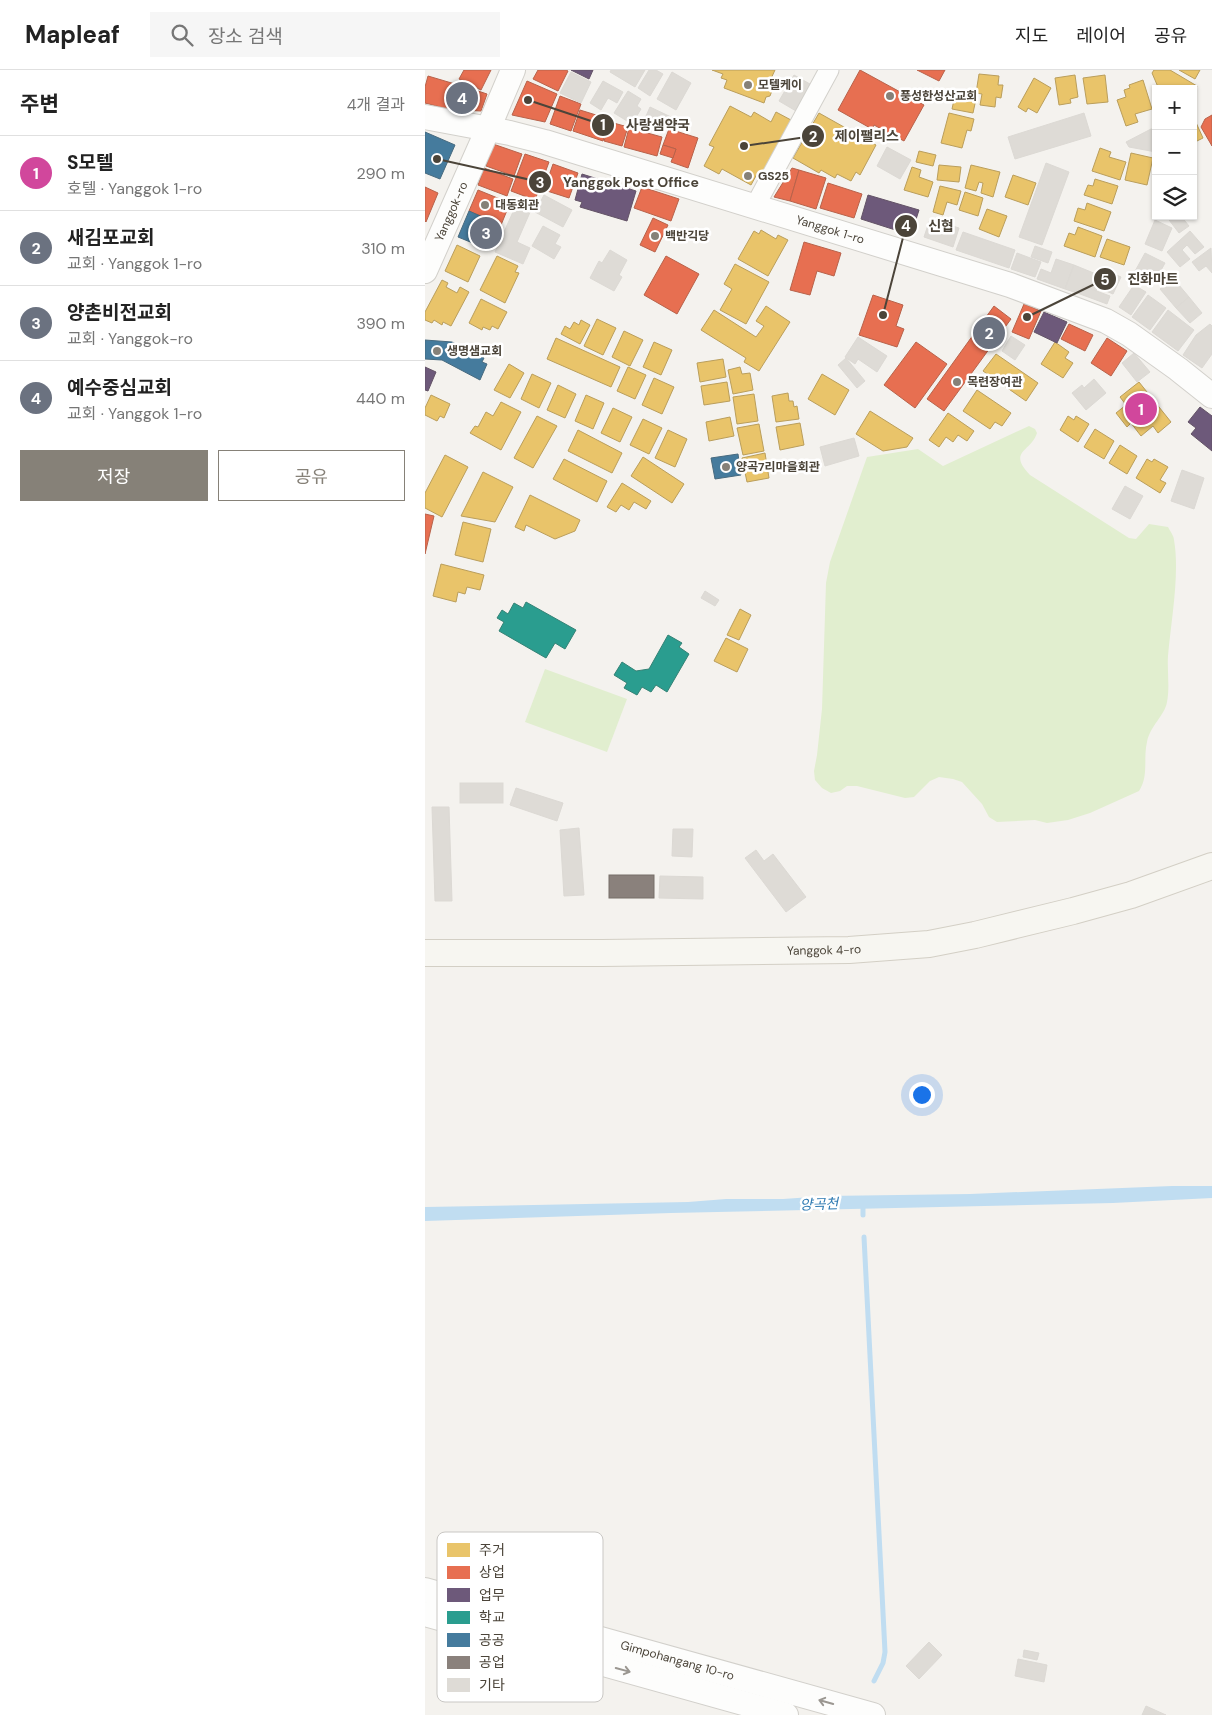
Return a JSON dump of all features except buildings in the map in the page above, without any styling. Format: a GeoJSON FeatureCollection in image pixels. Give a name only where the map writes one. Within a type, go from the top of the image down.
{"type":"FeatureCollection","features":[{"type":"Feature","properties":{"kind":"main road","name":"Yanggok 4-ro"},"geometry":{"type":"LineString","coordinates":[[425,953],[849,950],[929,944],[975,936],[1073,911],[1131,895],[1212,866]]}},
{"type":"Feature","properties":{"kind":"street","name":"Yanggok-ro"},"geometry":{"type":"LineString","coordinates":[[425,271],[489,129],[513,70]]}},
{"type":"Feature","properties":{"kind":"street"},"geometry":{"type":"LineString","coordinates":[[755,206],[829,70]]}},
{"type":"Feature","properties":{"kind":"street","name":"Yanggok 1-ro"},"geometry":{"type":"LineString","coordinates":[[425,117],[545,142],[1010,285],[1107,322],[1129,334],[1212,396]]}},
{"type":"Feature","properties":{"kind":"street","name":"Gimpohangang 10-ro"},"geometry":{"type":"LineString","coordinates":[[603,1640],[873,1715]]}},
{"type":"Feature","properties":{"kind":"street","name":"Gimpohangang 10-ro"},"geometry":{"type":"LineString","coordinates":[[603,1664],[786,1715]]}},
{"type":"Feature","properties":{"kind":"green space"},"geometry":{"type":"Polygon","coordinates":[[[1029,426],[1035,429],[1037,433],[1023,452],[1021,461],[1023,467],[1030,475],[1129,538],[1136,539],[1149,524],[1168,527],[1173,537],[1176,553],[1176,582],[1168,656],[1168,696],[1166,707],[1149,736],[1146,748],[1144,779],[1139,791],[1090,813],[1068,820],[1047,823],[1035,820],[997,822],[989,817],[982,804],[962,782],[953,779],[939,777],[930,781],[914,797],[905,798],[857,786],[847,786],[840,791],[831,793],[822,788],[815,780],[814,771],[822,709],[826,583],[830,562],[867,457],[918,449],[943,466],[1029,426]]]}},
{"type":"Feature","properties":{"kind":"green space"},"geometry":{"type":"Polygon","coordinates":[[[545,669],[627,699],[607,752],[525,722],[545,669]]]}},
{"type":"Feature","properties":{"kind":"water","name":"양곡천"},"geometry":{"type":"Polygon","coordinates":[[[1212,1186],[1212,1198],[1113,1203],[671,1213],[425,1221],[425,1207],[688,1202],[726,1199],[970,1194],[1212,1186]]]}},
{"type":"Feature","properties":{"kind":"waterway"},"geometry":{"type":"LineString","coordinates":[[863,1203],[863,1215]]}},
{"type":"Feature","properties":{"kind":"waterway"},"geometry":{"type":"LineString","coordinates":[[864,1237],[885,1652],[883,1663],[874,1681]]}},
{"type":"Feature","properties":{"kind":"place","name":"모텔케이"},"geometry":{"type":"Point","coordinates":[748,85]}},
{"type":"Feature","properties":{"kind":"place","name":"풍성한성산교회"},"geometry":{"type":"Point","coordinates":[890,96]}},
{"type":"Feature","properties":{"kind":"place","name":"예수중심교회"},"geometry":{"type":"Point","coordinates":[462,98]}},
{"type":"Feature","properties":{"kind":"place","name":"사랑샘약국"},"geometry":{"type":"Point","coordinates":[528,100]}},
{"type":"Feature","properties":{"kind":"place","name":"제이팰리스"},"geometry":{"type":"Point","coordinates":[744,146]}},
{"type":"Feature","properties":{"kind":"place","name":"Yanggok Post Office"},"geometry":{"type":"Point","coordinates":[437,159]}},
{"type":"Feature","properties":{"kind":"place","name":"GS25"},"geometry":{"type":"Point","coordinates":[748,176]}},
{"type":"Feature","properties":{"kind":"place","name":"대동회관"},"geometry":{"type":"Point","coordinates":[485,205]}},
{"type":"Feature","properties":{"kind":"place","name":"양촌비전교회"},"geometry":{"type":"Point","coordinates":[486,233]}},
{"type":"Feature","properties":{"kind":"place","name":"백반긱당"},"geometry":{"type":"Point","coordinates":[655,236]}},
{"type":"Feature","properties":{"kind":"place","name":"신협"},"geometry":{"type":"Point","coordinates":[883,315]}},
{"type":"Feature","properties":{"kind":"place","name":"진화마트"},"geometry":{"type":"Point","coordinates":[1027,317]}},
{"type":"Feature","properties":{"kind":"place","name":"새김포교회"},"geometry":{"type":"Point","coordinates":[989,333]}},
{"type":"Feature","properties":{"kind":"place","name":"생명샘교회"},"geometry":{"type":"Point","coordinates":[437,351]}},
{"type":"Feature","properties":{"kind":"place","name":"목련장여관"},"geometry":{"type":"Point","coordinates":[957,382]}},
{"type":"Feature","properties":{"kind":"place","name":"S모텔"},"geometry":{"type":"Point","coordinates":[1141,409]}},
{"type":"Feature","properties":{"kind":"place","name":"양곡7리마을회관"},"geometry":{"type":"Point","coordinates":[726,467]}}]}
